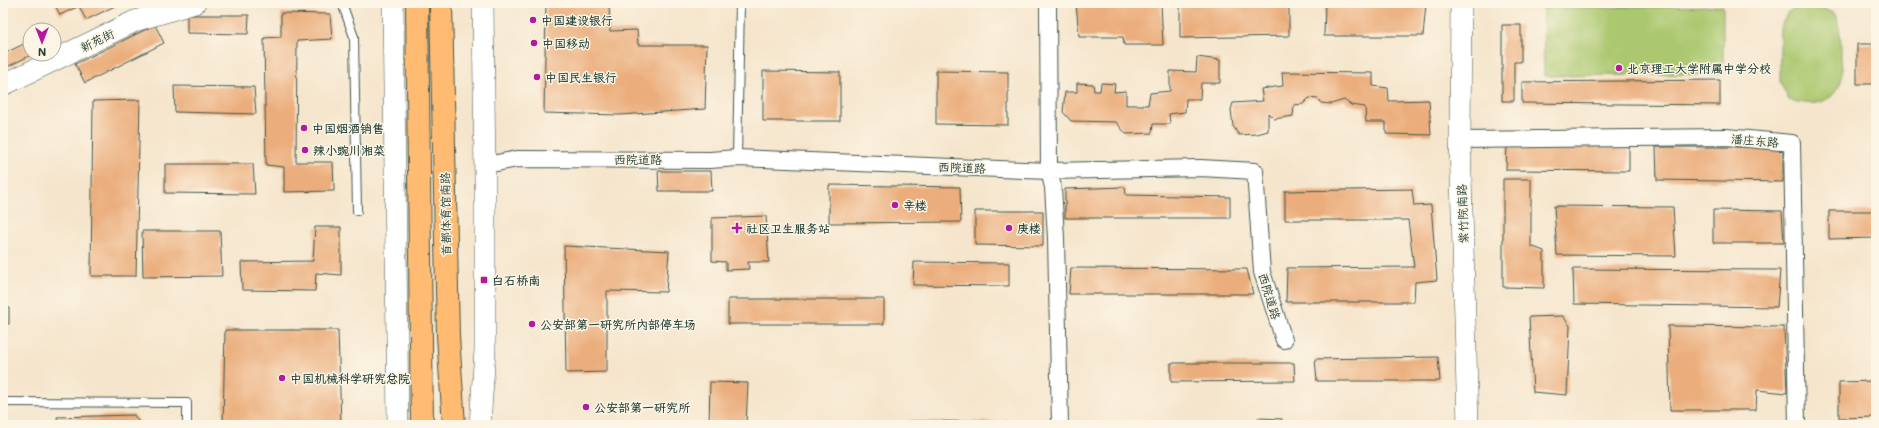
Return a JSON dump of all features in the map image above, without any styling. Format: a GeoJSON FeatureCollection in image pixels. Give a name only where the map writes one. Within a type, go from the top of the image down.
{"type":"FeatureCollection","features":[{"type":"Feature","properties":{"kind":"main road","name":"首都体育馆南路"},"geometry":{"type":"LineString","coordinates":[[417,3],[422,425]]}},
{"type":"Feature","properties":{"kind":"main road","name":"首都体育馆南路"},"geometry":{"type":"LineString","coordinates":[[441,3],[448,336],[454,425]]}},
{"type":"Feature","properties":{"kind":"street","name":"新苑街"},"geometry":{"type":"LineString","coordinates":[[3,85],[135,22],[195,3]]}},
{"type":"Feature","properties":{"kind":"street"},"geometry":{"type":"LineString","coordinates":[[393,3],[398,425]]}},
{"type":"Feature","properties":{"kind":"street"},"geometry":{"type":"LineString","coordinates":[[480,425],[485,350],[483,3]]}},
{"type":"Feature","properties":{"kind":"street"},"geometry":{"type":"LineString","coordinates":[[1048,3],[1049,171],[1053,187],[1056,238],[1060,425]]}},
{"type":"Feature","properties":{"kind":"street","name":"紫竹院南路"},"geometry":{"type":"LineString","coordinates":[[1461,3],[1460,140],[1468,425]]}},
{"type":"Feature","properties":{"kind":"street","name":"潘庄东路"},"geometry":{"type":"LineString","coordinates":[[1460,140],[1726,137],[1792,143],[1797,425]]}},
{"type":"Feature","properties":{"kind":"street","name":"西院道路"},"geometry":{"type":"LineString","coordinates":[[497,163],[517,159],[710,160],[737,158],[1049,171],[1200,168],[1255,171],[1262,272],[1284,340]]}},
{"type":"Feature","properties":{"kind":"lane"},"geometry":{"type":"LineString","coordinates":[[342,3],[354,37],[357,211]]}},
{"type":"Feature","properties":{"kind":"lane"},"geometry":{"type":"LineString","coordinates":[[737,158],[740,3]]}},
{"type":"Feature","properties":{"kind":"lane"},"geometry":{"type":"LineString","coordinates":[[3,402],[187,402],[187,425]]}},
{"type":"Feature","properties":{"kind":"green space"},"geometry":{"type":"Polygon","coordinates":[[[1723,6],[1723,74],[1544,76],[1543,8],[1723,6]]]}},
{"type":"Feature","properties":{"kind":"green space"},"geometry":{"type":"Polygon","coordinates":[[[1802,7],[1819,7],[1835,14],[1840,35],[1842,79],[1832,95],[1826,100],[1820,102],[1805,103],[1789,100],[1780,82],[1780,28],[1788,12],[1802,7]]]}},
{"type":"Feature","properties":{"kind":"building"},"geometry":{"type":"Polygon","coordinates":[[[54,3],[121,3],[86,20],[79,6],[60,15],[54,3]]]}},
{"type":"Feature","properties":{"kind":"building"},"geometry":{"type":"Polygon","coordinates":[[[546,3],[609,3],[610,31],[637,30],[638,45],[707,45],[705,109],[620,115],[544,113],[546,3]]]}},
{"type":"Feature","properties":{"kind":"building"},"geometry":{"type":"Polygon","coordinates":[[[1076,3],[1161,3],[1163,45],[1124,45],[1123,37],[1079,37],[1076,3]]]}},
{"type":"Feature","properties":{"kind":"building"},"geometry":{"type":"Polygon","coordinates":[[[1180,3],[1289,3],[1289,36],[1180,38],[1180,3]]]}},
{"type":"Feature","properties":{"kind":"building"},"geometry":{"type":"Polygon","coordinates":[[[1325,3],[1426,4],[1423,36],[1324,36],[1325,3]]]}},
{"type":"Feature","properties":{"kind":"building"},"geometry":{"type":"Polygon","coordinates":[[[281,13],[330,14],[332,39],[297,41],[296,162],[333,162],[334,191],[284,192],[284,167],[266,165],[264,38],[281,37],[281,13]]]}},
{"type":"Feature","properties":{"kind":"building"},"geometry":{"type":"Polygon","coordinates":[[[187,15],[249,15],[248,34],[187,33],[187,15]]]}},
{"type":"Feature","properties":{"kind":"building"},"geometry":{"type":"Polygon","coordinates":[[[155,25],[164,43],[85,83],[75,64],[155,25]]]}},
{"type":"Feature","properties":{"kind":"building"},"geometry":{"type":"Polygon","coordinates":[[[1502,25],[1521,25],[1521,62],[1514,62],[1514,101],[1502,101],[1502,25]]]}},
{"type":"Feature","properties":{"kind":"building"},"geometry":{"type":"Polygon","coordinates":[[[1857,44],[1876,44],[1876,84],[1857,84],[1857,44]]]}},
{"type":"Feature","properties":{"kind":"building"},"geometry":{"type":"Polygon","coordinates":[[[22,45],[22,60],[3,69],[3,54],[22,45]]]}},
{"type":"Feature","properties":{"kind":"building"},"geometry":{"type":"Polygon","coordinates":[[[1197,57],[1220,60],[1220,83],[1201,83],[1200,99],[1186,99],[1185,112],[1169,114],[1170,124],[1153,124],[1152,133],[1126,134],[1116,122],[1071,121],[1063,112],[1065,92],[1077,92],[1077,83],[1093,84],[1094,91],[1100,91],[1101,83],[1115,84],[1114,92],[1126,91],[1126,105],[1148,105],[1150,93],[1170,91],[1170,71],[1196,72],[1197,57]]]}},
{"type":"Feature","properties":{"kind":"building"},"geometry":{"type":"Polygon","coordinates":[[[763,71],[840,72],[840,121],[763,121],[763,71]]]}},
{"type":"Feature","properties":{"kind":"building"},"geometry":{"type":"Polygon","coordinates":[[[936,71],[1008,72],[1008,125],[936,124],[936,71]]]}},
{"type":"Feature","properties":{"kind":"building"},"geometry":{"type":"Polygon","coordinates":[[[1282,72],[1373,73],[1373,86],[1388,88],[1389,101],[1429,100],[1431,135],[1386,134],[1386,122],[1366,122],[1365,107],[1351,105],[1344,100],[1331,104],[1321,103],[1318,99],[1309,98],[1303,104],[1294,105],[1293,116],[1274,119],[1268,113],[1268,131],[1257,134],[1239,135],[1233,126],[1231,110],[1233,103],[1263,101],[1261,89],[1283,86],[1282,72]]]}},
{"type":"Feature","properties":{"kind":"building"},"geometry":{"type":"Polygon","coordinates":[[[1720,80],[1720,105],[1522,103],[1522,82],[1720,80]]]}},
{"type":"Feature","properties":{"kind":"building"},"geometry":{"type":"Polygon","coordinates":[[[174,86],[254,87],[256,114],[175,112],[174,86]]]}},
{"type":"Feature","properties":{"kind":"building"},"geometry":{"type":"Polygon","coordinates":[[[140,100],[136,276],[91,276],[93,101],[140,100]]]}},
{"type":"Feature","properties":{"kind":"building"},"geometry":{"type":"Polygon","coordinates":[[[1507,145],[1629,146],[1629,171],[1506,170],[1507,145]]]}},
{"type":"Feature","properties":{"kind":"building"},"geometry":{"type":"Polygon","coordinates":[[[1656,147],[1783,147],[1783,182],[1657,180],[1656,147]]]}},
{"type":"Feature","properties":{"kind":"building"},"geometry":{"type":"Polygon","coordinates":[[[165,164],[253,164],[255,194],[165,193],[165,164]]]}},
{"type":"Feature","properties":{"kind":"building"},"geometry":{"type":"Polygon","coordinates":[[[658,171],[711,171],[712,191],[659,191],[658,171]]]}},
{"type":"Feature","properties":{"kind":"building"},"geometry":{"type":"Polygon","coordinates":[[[1503,179],[1531,179],[1531,246],[1544,251],[1544,288],[1503,287],[1503,179]]]}},
{"type":"Feature","properties":{"kind":"building","name":"辛楼"},"geometry":{"type":"Polygon","coordinates":[[[829,185],[960,187],[961,222],[829,223],[829,185]]]}},
{"type":"Feature","properties":{"kind":"building"},"geometry":{"type":"Polygon","coordinates":[[[1125,187],[1126,195],[1230,197],[1230,218],[1065,218],[1065,189],[1125,187]]]}},
{"type":"Feature","properties":{"kind":"building"},"geometry":{"type":"Polygon","coordinates":[[[1412,189],[1414,206],[1431,205],[1437,280],[1415,282],[1414,302],[1286,302],[1287,268],[1414,267],[1408,220],[1285,220],[1285,191],[1412,189]]]}},
{"type":"Feature","properties":{"kind":"building"},"geometry":{"type":"Polygon","coordinates":[[[1554,206],[1673,207],[1676,256],[1557,255],[1554,206]]]}},
{"type":"Feature","properties":{"kind":"building"},"geometry":{"type":"Polygon","coordinates":[[[1713,210],[1782,211],[1784,243],[1713,243],[1713,210]]]}},
{"type":"Feature","properties":{"kind":"building","name":"庚楼"},"geometry":{"type":"Polygon","coordinates":[[[975,211],[1043,211],[1043,246],[975,245],[975,211]]]}},
{"type":"Feature","properties":{"kind":"building"},"geometry":{"type":"Polygon","coordinates":[[[1829,211],[1876,211],[1876,238],[1829,239],[1829,211]]]}},
{"type":"Feature","properties":{"kind":"building"},"geometry":{"type":"Polygon","coordinates":[[[766,216],[769,262],[748,262],[749,269],[726,270],[726,262],[712,261],[712,218],[766,216]]]}},
{"type":"Feature","properties":{"kind":"building"},"geometry":{"type":"Polygon","coordinates":[[[315,227],[341,227],[341,275],[316,273],[315,291],[242,290],[241,262],[313,261],[315,227]]]}},
{"type":"Feature","properties":{"kind":"building"},"geometry":{"type":"Polygon","coordinates":[[[142,231],[220,231],[222,276],[143,277],[142,231]]]}},
{"type":"Feature","properties":{"kind":"building"},"geometry":{"type":"Polygon","coordinates":[[[564,246],[669,251],[666,292],[607,291],[607,372],[566,373],[564,246]]]}},
{"type":"Feature","properties":{"kind":"building"},"geometry":{"type":"Polygon","coordinates":[[[914,262],[1009,263],[1009,286],[913,285],[914,262]]]}},
{"type":"Feature","properties":{"kind":"building"},"geometry":{"type":"Polygon","coordinates":[[[1071,268],[1247,269],[1253,294],[1069,294],[1071,268]]]}},
{"type":"Feature","properties":{"kind":"building"},"geometry":{"type":"Polygon","coordinates":[[[1573,269],[1780,270],[1777,307],[1574,304],[1573,269]]]}},
{"type":"Feature","properties":{"kind":"building"},"geometry":{"type":"Polygon","coordinates":[[[728,299],[884,299],[884,324],[728,324],[728,299]]]}},
{"type":"Feature","properties":{"kind":"building"},"geometry":{"type":"Polygon","coordinates":[[[3,307],[9,307],[9,324],[3,324],[3,307]]]}},
{"type":"Feature","properties":{"kind":"building"},"geometry":{"type":"Polygon","coordinates":[[[1563,316],[1570,326],[1567,395],[1533,392],[1529,317],[1563,316]]]}},
{"type":"Feature","properties":{"kind":"building"},"geometry":{"type":"Polygon","coordinates":[[[1668,326],[1784,327],[1787,393],[1757,390],[1756,410],[1670,410],[1668,326]]]}},
{"type":"Feature","properties":{"kind":"building","name":"中国机械科学研究总院"},"geometry":{"type":"Polygon","coordinates":[[[225,330],[338,330],[341,425],[223,425],[225,330]]]}},
{"type":"Feature","properties":{"kind":"building"},"geometry":{"type":"Polygon","coordinates":[[[1438,357],[1440,381],[1317,381],[1315,359],[1438,357]]]}},
{"type":"Feature","properties":{"kind":"building"},"geometry":{"type":"Polygon","coordinates":[[[1171,363],[1294,363],[1295,381],[1171,382],[1171,363]]]}},
{"type":"Feature","properties":{"kind":"building"},"geometry":{"type":"Polygon","coordinates":[[[1876,381],[1876,417],[1839,418],[1839,382],[1876,381]]]}},
{"type":"Feature","properties":{"kind":"building"},"geometry":{"type":"Polygon","coordinates":[[[710,382],[748,383],[746,425],[709,425],[710,382]]]}},
{"type":"Feature","properties":{"kind":"building"},"geometry":{"type":"Polygon","coordinates":[[[134,415],[141,425],[58,425],[57,417],[134,415]]]}},
{"type":"Feature","properties":{"kind":"building"},"geometry":{"type":"Polygon","coordinates":[[[1258,418],[1282,419],[1282,425],[1259,425],[1258,418]]]}},
{"type":"Feature","properties":{"kind":"building"},"geometry":{"type":"Polygon","coordinates":[[[908,421],[1007,422],[1007,425],[908,425],[908,421]]]}},
{"type":"Feature","properties":{"kind":"place","name":"中国建设银行"},"geometry":{"type":"Point","coordinates":[533,20]}},
{"type":"Feature","properties":{"kind":"place","name":"中国移动"},"geometry":{"type":"Point","coordinates":[534,43]}},
{"type":"Feature","properties":{"kind":"place","name":"北京理工大学附属中学分校"},"geometry":{"type":"Point","coordinates":[1619,68]}},
{"type":"Feature","properties":{"kind":"place","name":"中国民生银行"},"geometry":{"type":"Point","coordinates":[537,77]}},
{"type":"Feature","properties":{"kind":"place","name":"中国烟酒销售"},"geometry":{"type":"Point","coordinates":[304,128]}},
{"type":"Feature","properties":{"kind":"place","name":"辣小豌川湘菜"},"geometry":{"type":"Point","coordinates":[305,150]}},
{"type":"Feature","properties":{"kind":"place","name":"辛楼"},"geometry":{"type":"Point","coordinates":[895,205]}},
{"type":"Feature","properties":{"kind":"place","name":"社区卫生服务站"},"geometry":{"type":"Point","coordinates":[737,228]}},
{"type":"Feature","properties":{"kind":"place","name":"庚楼"},"geometry":{"type":"Point","coordinates":[1009,228]}},
{"type":"Feature","properties":{"kind":"place","name":"白石桥南"},"geometry":{"type":"Point","coordinates":[484,280]}},
{"type":"Feature","properties":{"kind":"place","name":"公安部第一研究所内部停车场"},"geometry":{"type":"Point","coordinates":[532,324]}},
{"type":"Feature","properties":{"kind":"place","name":"中国机械科学研究总院"},"geometry":{"type":"Point","coordinates":[282,378]}},
{"type":"Feature","properties":{"kind":"place","name":"公安部第一研究所"},"geometry":{"type":"Point","coordinates":[586,407]}}]}
